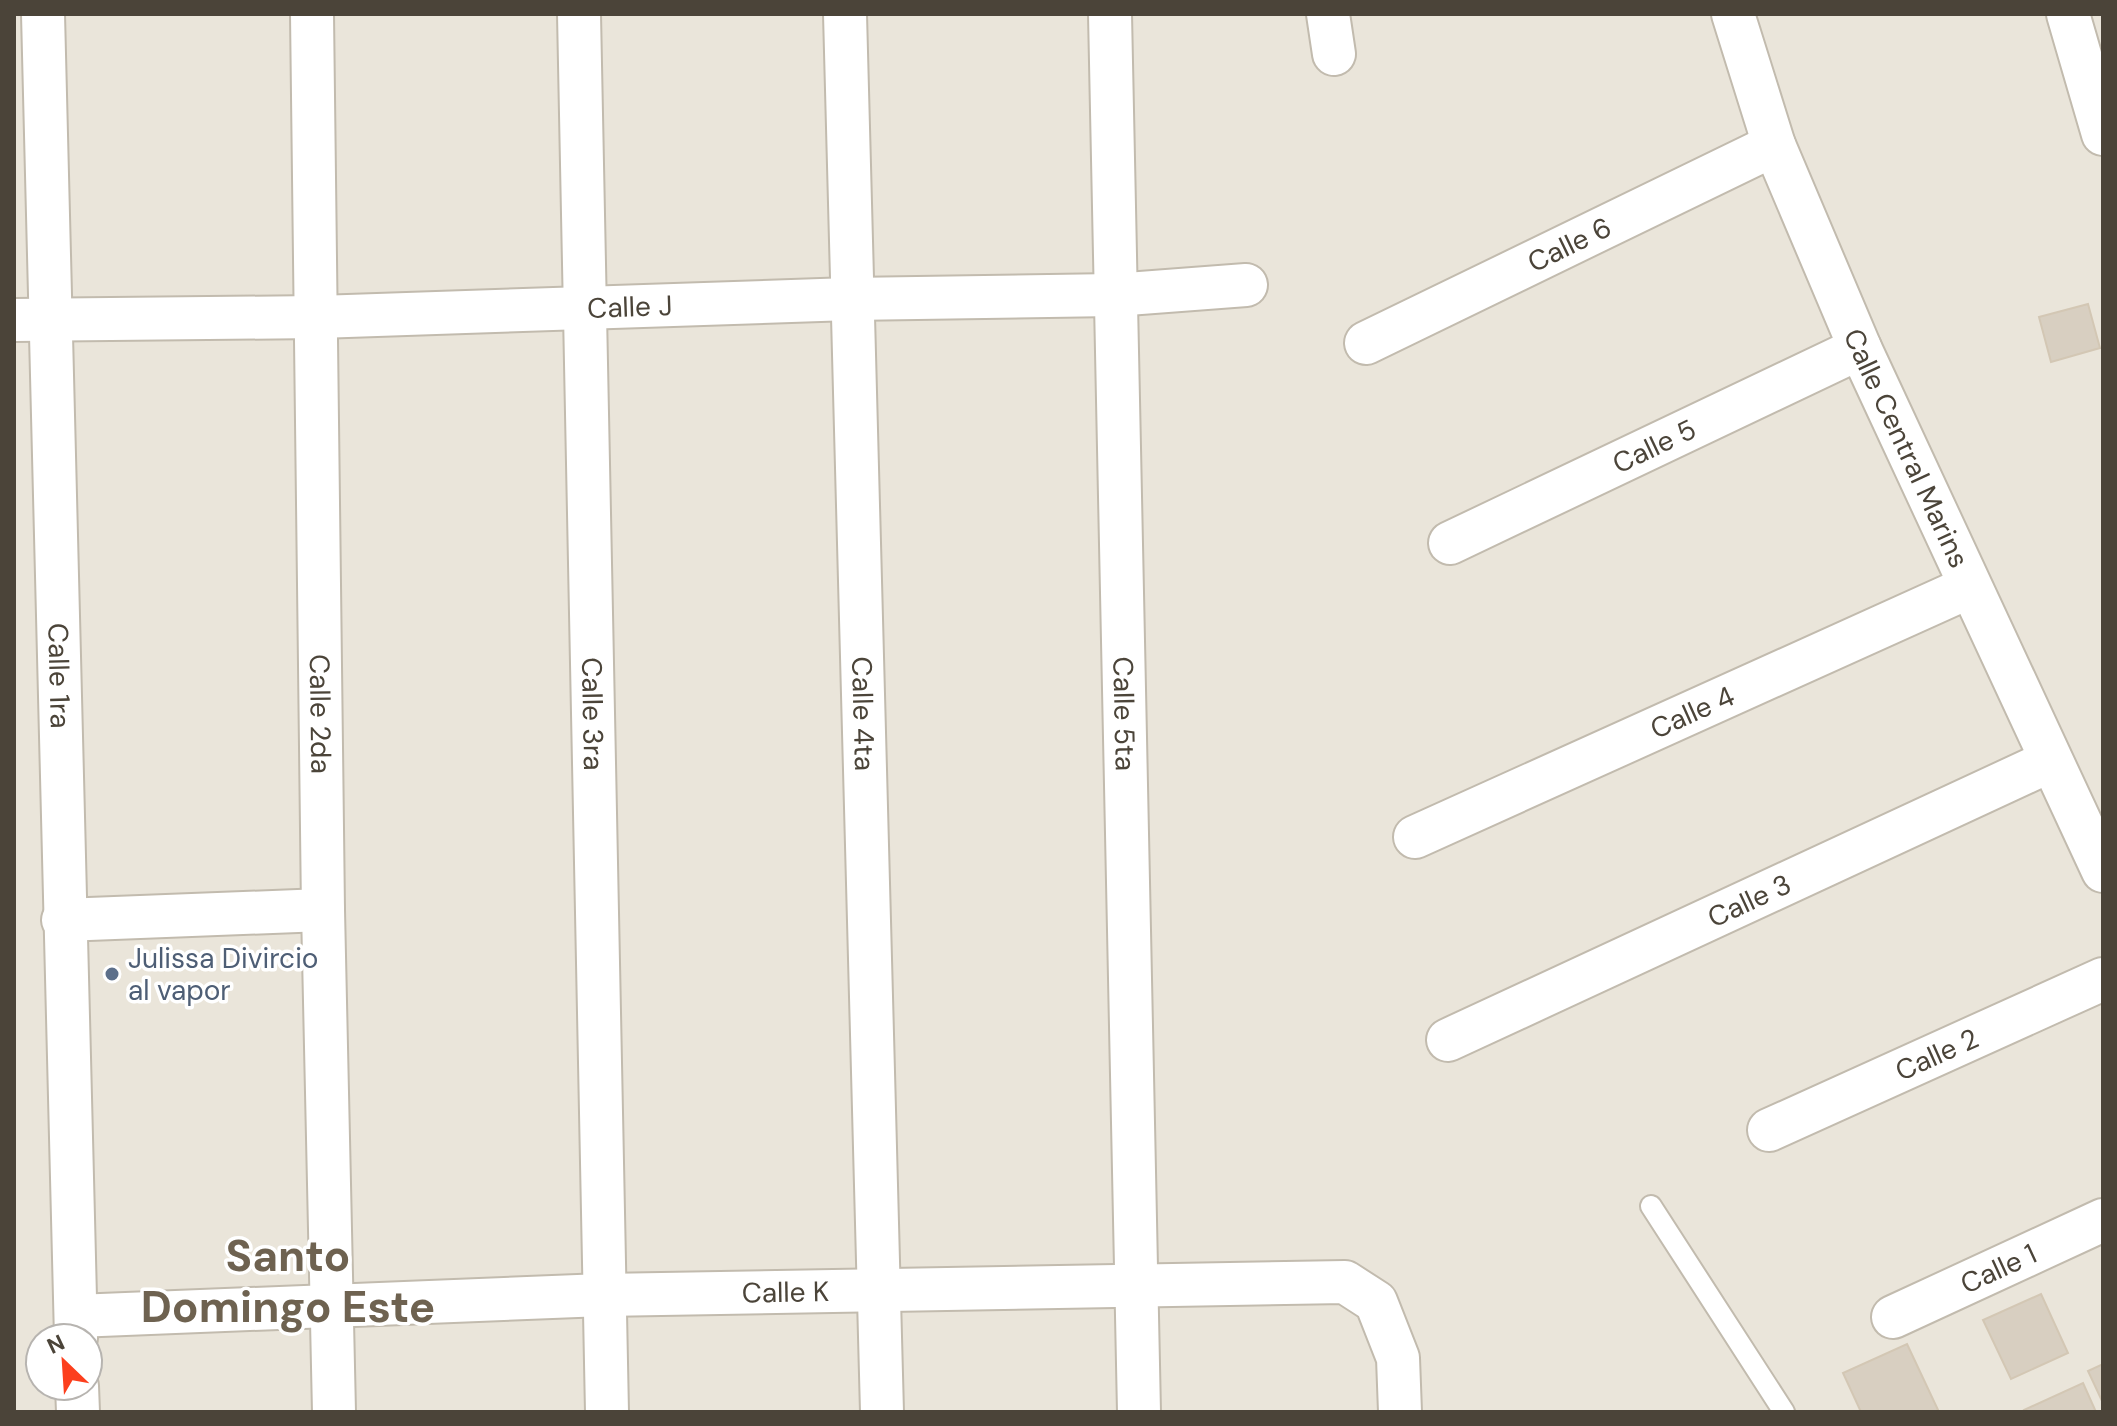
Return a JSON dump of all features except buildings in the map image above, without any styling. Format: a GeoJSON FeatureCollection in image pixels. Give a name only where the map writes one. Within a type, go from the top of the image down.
{"type":"FeatureCollection","features":[{"type":"Feature","properties":{"kind":"street","name":"Calle 1ra"},"geometry":{"type":"LineString","coordinates":[[43,14],[32,319],[63,920],[76,1322]]}},
{"type":"Feature","properties":{"kind":"street","name":"Calle 2da"},"geometry":{"type":"LineString","coordinates":[[312,14],[323,910],[334,1412]]}},
{"type":"Feature","properties":{"kind":"street","name":"Calle 3ra"},"geometry":{"type":"LineString","coordinates":[[579,14],[582,308],[607,1412]]}},
{"type":"Feature","properties":{"kind":"street","name":"Calle 4ta"},"geometry":{"type":"LineString","coordinates":[[845,14],[850,299],[882,1412]]}},
{"type":"Feature","properties":{"kind":"street","name":"Calle 5ta"},"geometry":{"type":"LineString","coordinates":[[1110,14],[1139,1412]]}},
{"type":"Feature","properties":{"kind":"street","name":"Calle Central Marins"},"geometry":{"type":"LineString","coordinates":[[1733,14],[1774,145],[1860,348],[2103,871]]}},
{"type":"Feature","properties":{"kind":"street"},"geometry":{"type":"LineString","coordinates":[[2068,14],[2103,134]]}},
{"type":"Feature","properties":{"kind":"street","name":"Calle 6"},"geometry":{"type":"LineString","coordinates":[[1366,343],[1774,145]]}},
{"type":"Feature","properties":{"kind":"street","name":"Calle J"},"geometry":{"type":"LineString","coordinates":[[32,319],[318,317],[850,299],[1114,295],[1246,285]]}},
{"type":"Feature","properties":{"kind":"street","name":"Calle 5"},"geometry":{"type":"LineString","coordinates":[[1450,543],[1860,348]]}},
{"type":"Feature","properties":{"kind":"street","name":"Calle 4"},"geometry":{"type":"LineString","coordinates":[[1415,837],[1969,587]]}},
{"type":"Feature","properties":{"kind":"street","name":"Calle 3"},"geometry":{"type":"LineString","coordinates":[[1448,1040],[2050,761]]}},
{"type":"Feature","properties":{"kind":"street"},"geometry":{"type":"LineString","coordinates":[[63,920],[323,910]]}},
{"type":"Feature","properties":{"kind":"street","name":"Calle 2"},"geometry":{"type":"LineString","coordinates":[[1769,1130],[2103,979]]}},
{"type":"Feature","properties":{"kind":"street","name":"Calle 1"},"geometry":{"type":"LineString","coordinates":[[1893,1317],[2103,1220]]}},
{"type":"Feature","properties":{"kind":"street","name":"Calle K"},"geometry":{"type":"LineString","coordinates":[[104,1325],[332,1306],[603,1295],[1345,1282],[1376,1302],[1398,1358],[1400,1412]]}},
{"type":"Feature","properties":{"kind":"lane"},"geometry":{"type":"LineString","coordinates":[[1651,1206],[1784,1412]]}},
{"type":"Feature","properties":{"kind":"shaded area"},"geometry":{"type":"Polygon","coordinates":[[[14,14],[2103,14],[2103,1412],[14,1412],[14,14]]]}},
{"type":"Feature","properties":{"kind":"place","name":"Julissa Divircio al vapor"},"geometry":{"type":"Point","coordinates":[112,974]}},
{"type":"Feature","properties":{"kind":"district","name":"Santo Domingo Este"},"geometry":{"type":"Point","coordinates":[288,1282]}}]}
